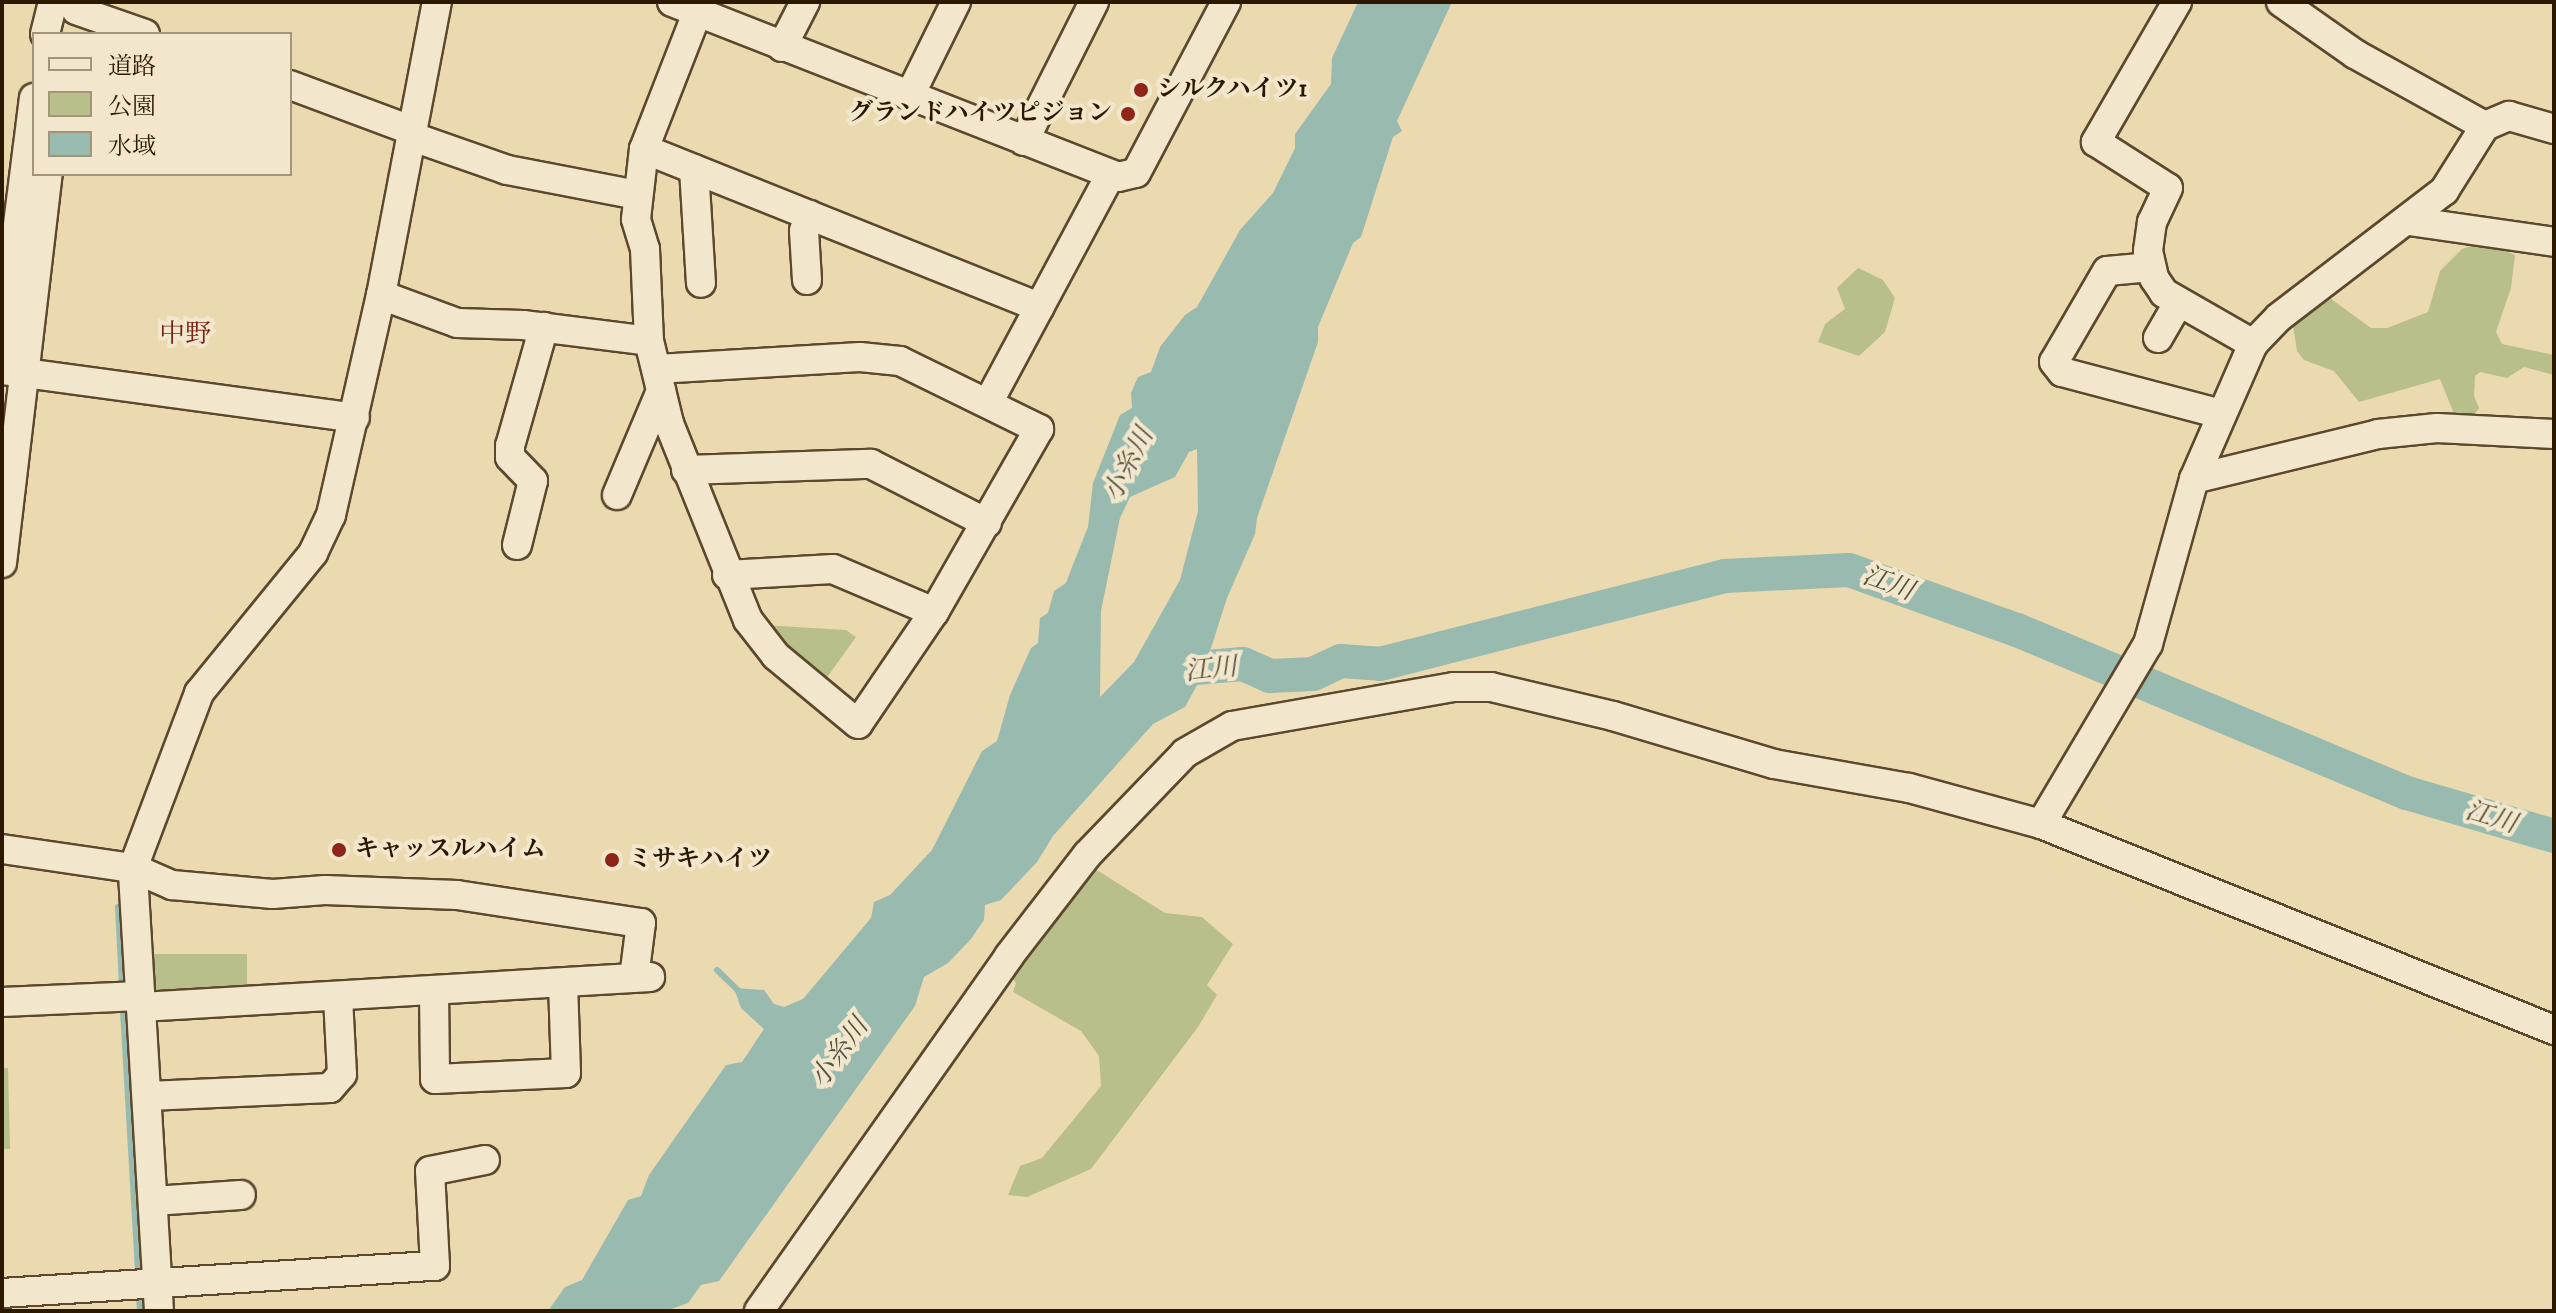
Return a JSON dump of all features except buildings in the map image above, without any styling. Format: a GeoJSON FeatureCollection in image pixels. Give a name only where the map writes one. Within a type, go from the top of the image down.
{"type":"FeatureCollection","features":[{"type":"Feature","properties":{"kind":"street"},"geometry":{"type":"LineString","coordinates":[[159,1311],[133,868],[199,693],[313,553],[331,515],[381,295],[437,2]]}},
{"type":"Feature","properties":{"kind":"street"},"geometry":{"type":"LineString","coordinates":[[782,47],[805,2]]}},
{"type":"Feature","properties":{"kind":"street"},"geometry":{"type":"LineString","coordinates":[[910,95],[956,2]]}},
{"type":"Feature","properties":{"kind":"street"},"geometry":{"type":"LineString","coordinates":[[1024,141],[1094,2]]}},
{"type":"Feature","properties":{"kind":"street"},"geometry":{"type":"LineString","coordinates":[[659,380],[860,357],[900,361],[1039,429],[934,612],[858,724],[776,656],[748,620],[686,470],[659,380],[649,341],[637,195],[644,149],[685,8],[1110,175],[1136,173],[1226,2]]}},
{"type":"Feature","properties":{"kind":"street"},"geometry":{"type":"LineString","coordinates":[[2177,2],[2096,142],[2168,188],[2152,222],[2151,267],[2164,293],[2178,304],[2253,344]]}},
{"type":"Feature","properties":{"kind":"street"},"geometry":{"type":"LineString","coordinates":[[2281,2],[2355,54],[2485,126]]}},
{"type":"Feature","properties":{"kind":"street"},"geometry":{"type":"LineString","coordinates":[[47,32],[70,12],[138,32]]}},
{"type":"Feature","properties":{"kind":"street"},"geometry":{"type":"LineString","coordinates":[[292,86],[507,170],[637,195]]}},
{"type":"Feature","properties":{"kind":"street"},"geometry":{"type":"LineString","coordinates":[[2,351],[32,114]]}},
{"type":"Feature","properties":{"kind":"street"},"geometry":{"type":"LineString","coordinates":[[2041,824],[2139,663],[2169,584],[2194,479],[2253,344],[2279,317],[2409,221],[2444,191],[2485,126],[2509,116],[2554,129]]}},
{"type":"Feature","properties":{"kind":"street"},"geometry":{"type":"LineString","coordinates":[[644,149],[1040,307]]}},
{"type":"Feature","properties":{"kind":"street"},"geometry":{"type":"LineString","coordinates":[[694,169],[701,283]]}},
{"type":"Feature","properties":{"kind":"street"},"geometry":{"type":"LineString","coordinates":[[988,403],[1110,175]]}},
{"type":"Feature","properties":{"kind":"street"},"geometry":{"type":"LineString","coordinates":[[2,563],[15,372],[48,176]]}},
{"type":"Feature","properties":{"kind":"street"},"geometry":{"type":"LineString","coordinates":[[807,280],[804,231],[809,215]]}},
{"type":"Feature","properties":{"kind":"street"},"geometry":{"type":"LineString","coordinates":[[2409,221],[2554,242]]}},
{"type":"Feature","properties":{"kind":"street"},"geometry":{"type":"LineString","coordinates":[[2151,267],[2107,271],[2054,362],[2062,372],[2221,414]]}},
{"type":"Feature","properties":{"kind":"street"},"geometry":{"type":"LineString","coordinates":[[381,295],[457,323],[544,327],[649,341]]}},
{"type":"Feature","properties":{"kind":"street"},"geometry":{"type":"LineString","coordinates":[[2158,338],[2178,304]]}},
{"type":"Feature","properties":{"kind":"street"},"geometry":{"type":"LineString","coordinates":[[517,545],[533,481],[510,457],[510,446],[544,327]]}},
{"type":"Feature","properties":{"kind":"street"},"geometry":{"type":"LineString","coordinates":[[15,372],[355,418]]}},
{"type":"Feature","properties":{"kind":"street"},"geometry":{"type":"LineString","coordinates":[[617,495],[659,380]]}},
{"type":"Feature","properties":{"kind":"street"},"geometry":{"type":"LineString","coordinates":[[2194,479],[2378,434],[2437,428],[2554,434]]}},
{"type":"Feature","properties":{"kind":"street"},"geometry":{"type":"LineString","coordinates":[[686,470],[871,464],[987,523]]}},
{"type":"Feature","properties":{"kind":"street"},"geometry":{"type":"LineString","coordinates":[[727,575],[833,569],[934,612]]}},
{"type":"Feature","properties":{"kind":"street"},"geometry":{"type":"LineString","coordinates":[[759,1311],[937,1052],[1087,855],[1185,753],[1232,726],[1454,687],[1491,687],[1613,716],[1774,764],[1909,788],[2041,824],[2554,1030]]}},
{"type":"Feature","properties":{"kind":"street"},"geometry":{"type":"LineString","coordinates":[[2,849],[133,868],[172,885],[273,894],[325,890],[457,895],[641,923],[642,978],[338,997],[2,1002]]}},
{"type":"Feature","properties":{"kind":"street"},"geometry":{"type":"LineString","coordinates":[[434,991],[435,1079],[566,1073],[563,984]]}},
{"type":"Feature","properties":{"kind":"street"},"geometry":{"type":"LineString","coordinates":[[148,1096],[330,1088],[342,1074],[338,997]]}},
{"type":"Feature","properties":{"kind":"street"},"geometry":{"type":"LineString","coordinates":[[2,1293],[435,1266],[430,1171],[485,1160]]}},
{"type":"Feature","properties":{"kind":"street"},"geometry":{"type":"LineString","coordinates":[[153,1201],[241,1195]]}},
{"type":"Feature","properties":{"kind":"green space"},"geometry":{"type":"Polygon","coordinates":[[[2483,242],[2515,255],[2511,288],[2496,332],[2502,344],[2554,355],[2554,375],[2524,367],[2507,378],[2480,372],[2475,376],[2474,396],[2479,408],[2472,418],[2455,416],[2440,379],[2359,402],[2334,371],[2304,360],[2297,351],[2293,325],[2307,308],[2331,299],[2371,328],[2387,328],[2428,312],[2440,271],[2462,249],[2483,242]]]}},
{"type":"Feature","properties":{"kind":"green space"},"geometry":{"type":"Polygon","coordinates":[[[1858,268],[1883,280],[1895,298],[1885,332],[1859,356],[1818,342],[1825,324],[1845,309],[1837,288],[1858,268]]]}},
{"type":"Feature","properties":{"kind":"green space"},"geometry":{"type":"Polygon","coordinates":[[[763,625],[846,630],[856,637],[823,683],[763,625]]]}},
{"type":"Feature","properties":{"kind":"green space"},"geometry":{"type":"Polygon","coordinates":[[[1092,867],[1165,913],[1202,917],[1233,944],[1207,985],[1217,995],[1198,1027],[1091,1169],[1027,1197],[1008,1195],[1020,1166],[1042,1158],[1101,1086],[1099,1056],[1081,1031],[1013,992],[1016,983],[1009,974],[1092,867]]]}},
{"type":"Feature","properties":{"kind":"green space"},"geometry":{"type":"Polygon","coordinates":[[[150,954],[247,954],[247,993],[150,993],[150,954]]]}},
{"type":"Feature","properties":{"kind":"green space"},"geometry":{"type":"Polygon","coordinates":[[[2,1068],[8,1068],[10,1149],[2,1149],[2,1068]]]}},
{"type":"Feature","properties":{"kind":"water","name":"小糸川"},"geometry":{"type":"Polygon","coordinates":[[[1358,2],[1452,2],[1397,121],[1402,131],[1393,137],[1361,237],[1353,243],[1318,327],[1318,342],[1257,518],[1255,534],[1227,598],[1202,676],[1185,707],[1153,724],[1053,836],[1037,862],[1001,900],[985,905],[984,920],[971,939],[948,963],[924,977],[915,1006],[719,1281],[701,1285],[688,1303],[666,1311],[548,1311],[565,1287],[582,1280],[628,1200],[641,1196],[649,1175],[726,1065],[742,1062],[764,1029],[741,1008],[734,988],[764,990],[774,1004],[784,1007],[803,999],[871,918],[874,902],[890,895],[932,850],[982,751],[997,741],[1010,695],[1031,648],[1038,643],[1040,618],[1048,613],[1054,591],[1066,583],[1088,527],[1093,483],[1120,415],[1132,408],[1131,393],[1138,377],[1151,372],[1160,347],[1185,315],[1197,307],[1240,230],[1273,193],[1295,148],[1295,134],[1331,84],[1332,58],[1358,2]],[[1197,449],[1189,452],[1175,477],[1130,497],[1120,518],[1101,611],[1100,697],[1134,662],[1180,580],[1198,511],[1197,449]]]}},
{"type":"Feature","properties":{"kind":"waterway","name":"江川"},"geometry":{"type":"LineString","coordinates":[[1164,678],[1184,669],[1243,664],[1270,676],[1313,674],[1341,661],[1380,664],[1725,576],[1849,570],[2017,630],[2407,793],[2554,836]]}},
{"type":"Feature","properties":{"kind":"waterway"},"geometry":{"type":"LineString","coordinates":[[118,907],[122,985]]}},
{"type":"Feature","properties":{"kind":"waterway"},"geometry":{"type":"LineString","coordinates":[[717,970],[740,992]]}},
{"type":"Feature","properties":{"kind":"waterway"},"geometry":{"type":"LineString","coordinates":[[123,1011],[138,1270]]}},
{"type":"Feature","properties":{"kind":"waterway"},"geometry":{"type":"LineString","coordinates":[[139,1296],[140,1311]]}},
{"type":"Feature","properties":{"kind":"place","name":"シルクハイツ1"},"geometry":{"type":"Point","coordinates":[1141,90]}},
{"type":"Feature","properties":{"kind":"place","name":"グランドハイツピジョン"},"geometry":{"type":"Point","coordinates":[1128,114]}},
{"type":"Feature","properties":{"kind":"place","name":"キャッスルハイム"},"geometry":{"type":"Point","coordinates":[339,850]}},
{"type":"Feature","properties":{"kind":"place","name":"ミサキハイツ"},"geometry":{"type":"Point","coordinates":[612,860]}},
{"type":"Feature","properties":{"kind":"district","name":"中野"},"geometry":{"type":"Point","coordinates":[185,335]}}]}
